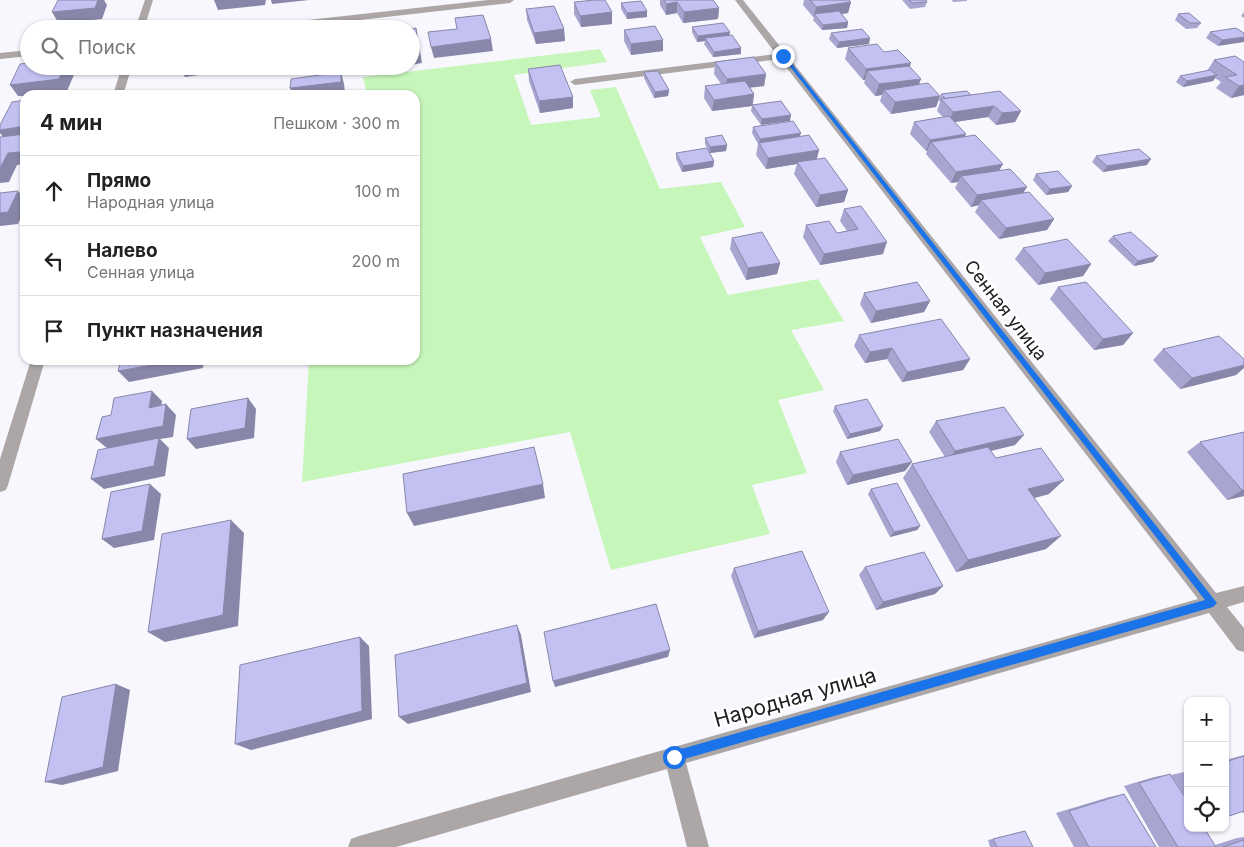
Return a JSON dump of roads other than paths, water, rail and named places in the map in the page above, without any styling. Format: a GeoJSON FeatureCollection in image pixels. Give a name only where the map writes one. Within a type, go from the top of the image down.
{"type":"FeatureCollection","features":[{"type":"Feature","properties":{"kind":"street"},"geometry":{"type":"LineString","coordinates":[[141,20],[148,0]]}},
{"type":"Feature","properties":{"kind":"street"},"geometry":{"type":"LineString","coordinates":[[333,20],[510,0]]}},
{"type":"Feature","properties":{"kind":"street","name":"Сенная улица"},"geometry":{"type":"LineString","coordinates":[[739,0],[1244,643]]}},
{"type":"Feature","properties":{"kind":"street"},"geometry":{"type":"LineString","coordinates":[[0,56],[20,54]]}},
{"type":"Feature","properties":{"kind":"street"},"geometry":{"type":"LineString","coordinates":[[576,82],[783,56]]}},
{"type":"Feature","properties":{"kind":"street"},"geometry":{"type":"LineString","coordinates":[[120,90],[124,75]]}},
{"type":"Feature","properties":{"kind":"street"},"geometry":{"type":"LineString","coordinates":[[0,484],[36,365]]}},
{"type":"Feature","properties":{"kind":"street","name":"Народная улица"},"geometry":{"type":"LineString","coordinates":[[359,847],[1244,594]]}},
{"type":"Feature","properties":{"kind":"street"},"geometry":{"type":"LineString","coordinates":[[674,757],[698,847]]}}]}
